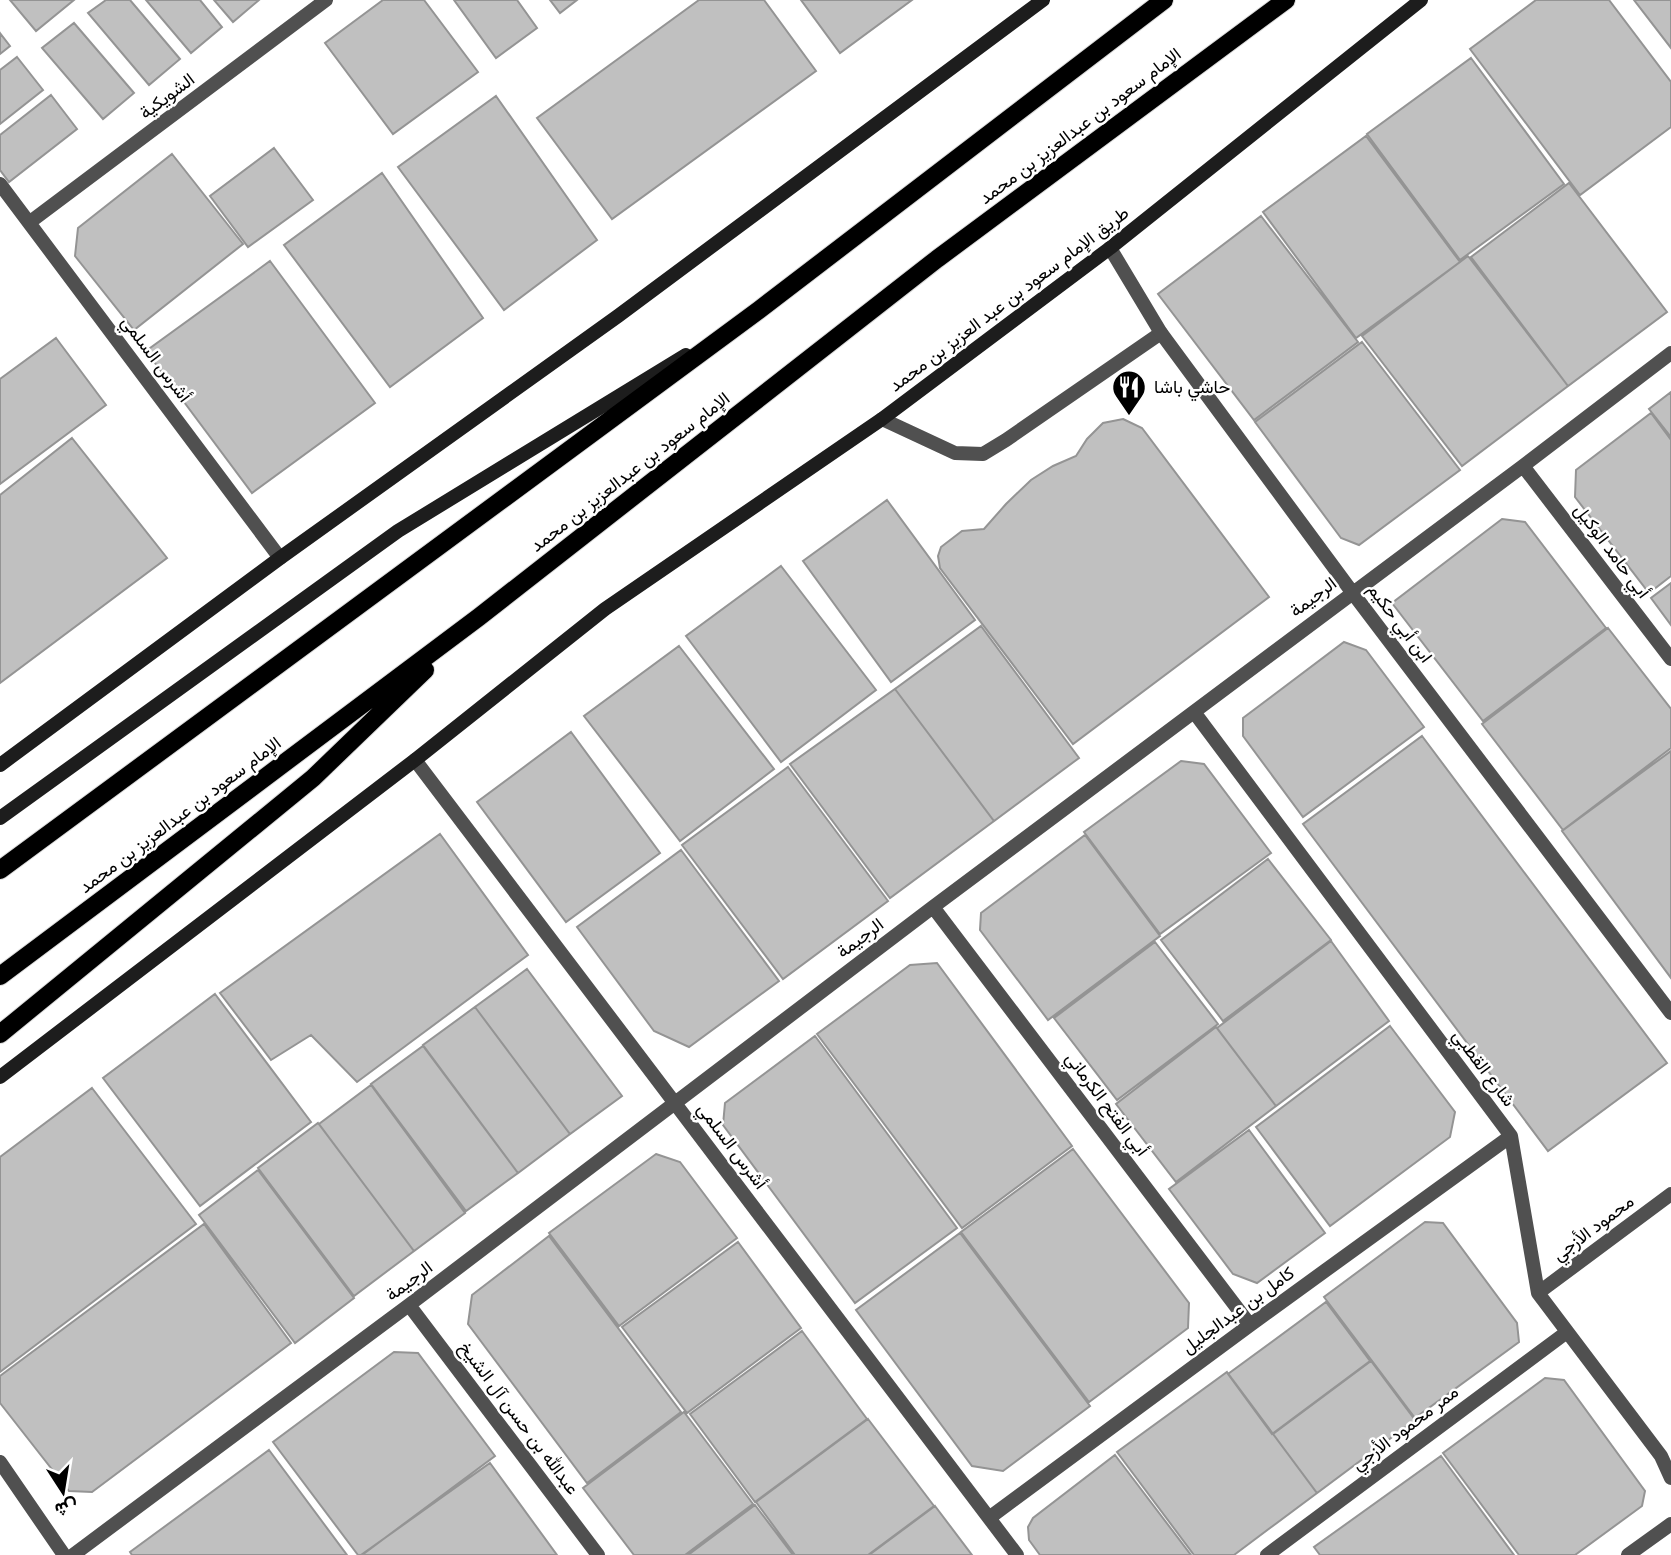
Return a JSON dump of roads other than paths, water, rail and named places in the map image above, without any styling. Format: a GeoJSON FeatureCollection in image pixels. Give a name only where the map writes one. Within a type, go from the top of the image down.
{"type":"FeatureCollection","features":[{"type":"Feature","properties":{"kind":"main road"},"geometry":{"type":"LineString","coordinates":[[0,870],[759,310],[1164,0]]}},
{"type":"Feature","properties":{"kind":"main road","name":"الإمام سعود بن عبدالعزيز بن محمد"},"geometry":{"type":"LineString","coordinates":[[0,976],[479,617],[937,259],[1286,0]]}},
{"type":"Feature","properties":{"kind":"main road"},"geometry":{"type":"LineString","coordinates":[[0,1034],[313,778],[479,617]]}},
{"type":"Feature","properties":{"kind":"street","name":"الشويكية"},"geometry":{"type":"LineString","coordinates":[[30,222],[326,0]]}},
{"type":"Feature","properties":{"kind":"street"},"geometry":{"type":"LineString","coordinates":[[0,765],[280,558],[618,316],[1043,0]]}},
{"type":"Feature","properties":{"kind":"street","name":"طريق الإمام سعود بن عبد العزيز بن محمد"},"geometry":{"type":"LineString","coordinates":[[0,1077],[415,760],[605,609],[883,419],[1110,248],[1421,0]]}},
{"type":"Feature","properties":{"kind":"street","name":"أشرس السلمي"},"geometry":{"type":"LineString","coordinates":[[0,184],[280,558]]}},
{"type":"Feature","properties":{"kind":"street","name":"ابن أبي حكيم"},"geometry":{"type":"LineString","coordinates":[[1110,248],[1161,332],[1352,592],[1671,1013]]}},
{"type":"Feature","properties":{"kind":"street"},"geometry":{"type":"LineString","coordinates":[[0,818],[398,531],[759,310]]}},
{"type":"Feature","properties":{"kind":"street"},"geometry":{"type":"LineString","coordinates":[[883,419],[955,453],[983,454],[1161,332]]}},
{"type":"Feature","properties":{"kind":"street","name":"الرجيمة"},"geometry":{"type":"LineString","coordinates":[[73,1555],[410,1305],[933,907],[1671,353]]}},
{"type":"Feature","properties":{"kind":"street","name":"أبي حامد الوكيل"},"geometry":{"type":"LineString","coordinates":[[1523,466],[1671,659]]}},
{"type":"Feature","properties":{"kind":"street","name":"شارع القطبي"},"geometry":{"type":"LineString","coordinates":[[1194,712],[1511,1136],[1538,1293],[1666,1452],[1671,1478]]}},
{"type":"Feature","properties":{"kind":"street","name":"أشرس السلمي"},"geometry":{"type":"LineString","coordinates":[[415,760],[1017,1555]]}},
{"type":"Feature","properties":{"kind":"street","name":"أبي الفتح الكرماني"},"geometry":{"type":"LineString","coordinates":[[933,907],[1250,1325]]}},
{"type":"Feature","properties":{"kind":"street","name":"كامل بن عبدالجليل"},"geometry":{"type":"LineString","coordinates":[[989,1518],[1511,1136]]}},
{"type":"Feature","properties":{"kind":"street","name":"محمود الأزجي"},"geometry":{"type":"LineString","coordinates":[[1538,1293],[1671,1194]]}},
{"type":"Feature","properties":{"kind":"street","name":"عبدالله بن حسن آل الشيخ"},"geometry":{"type":"LineString","coordinates":[[410,1305],[598,1555]]}},
{"type":"Feature","properties":{"kind":"street","name":"ممر محمود الأزجي"},"geometry":{"type":"LineString","coordinates":[[1267,1555],[1567,1332]]}},
{"type":"Feature","properties":{"kind":"street"},"geometry":{"type":"LineString","coordinates":[[0,1462],[64,1555]]}},
{"type":"Feature","properties":{"kind":"street"},"geometry":{"type":"LineString","coordinates":[[1628,1555],[1671,1524]]}},
{"type":"Feature","properties":{"kind":"place","name":"حاشي باشا"},"geometry":{"type":"Point","coordinates":[1129,417]}}]}
